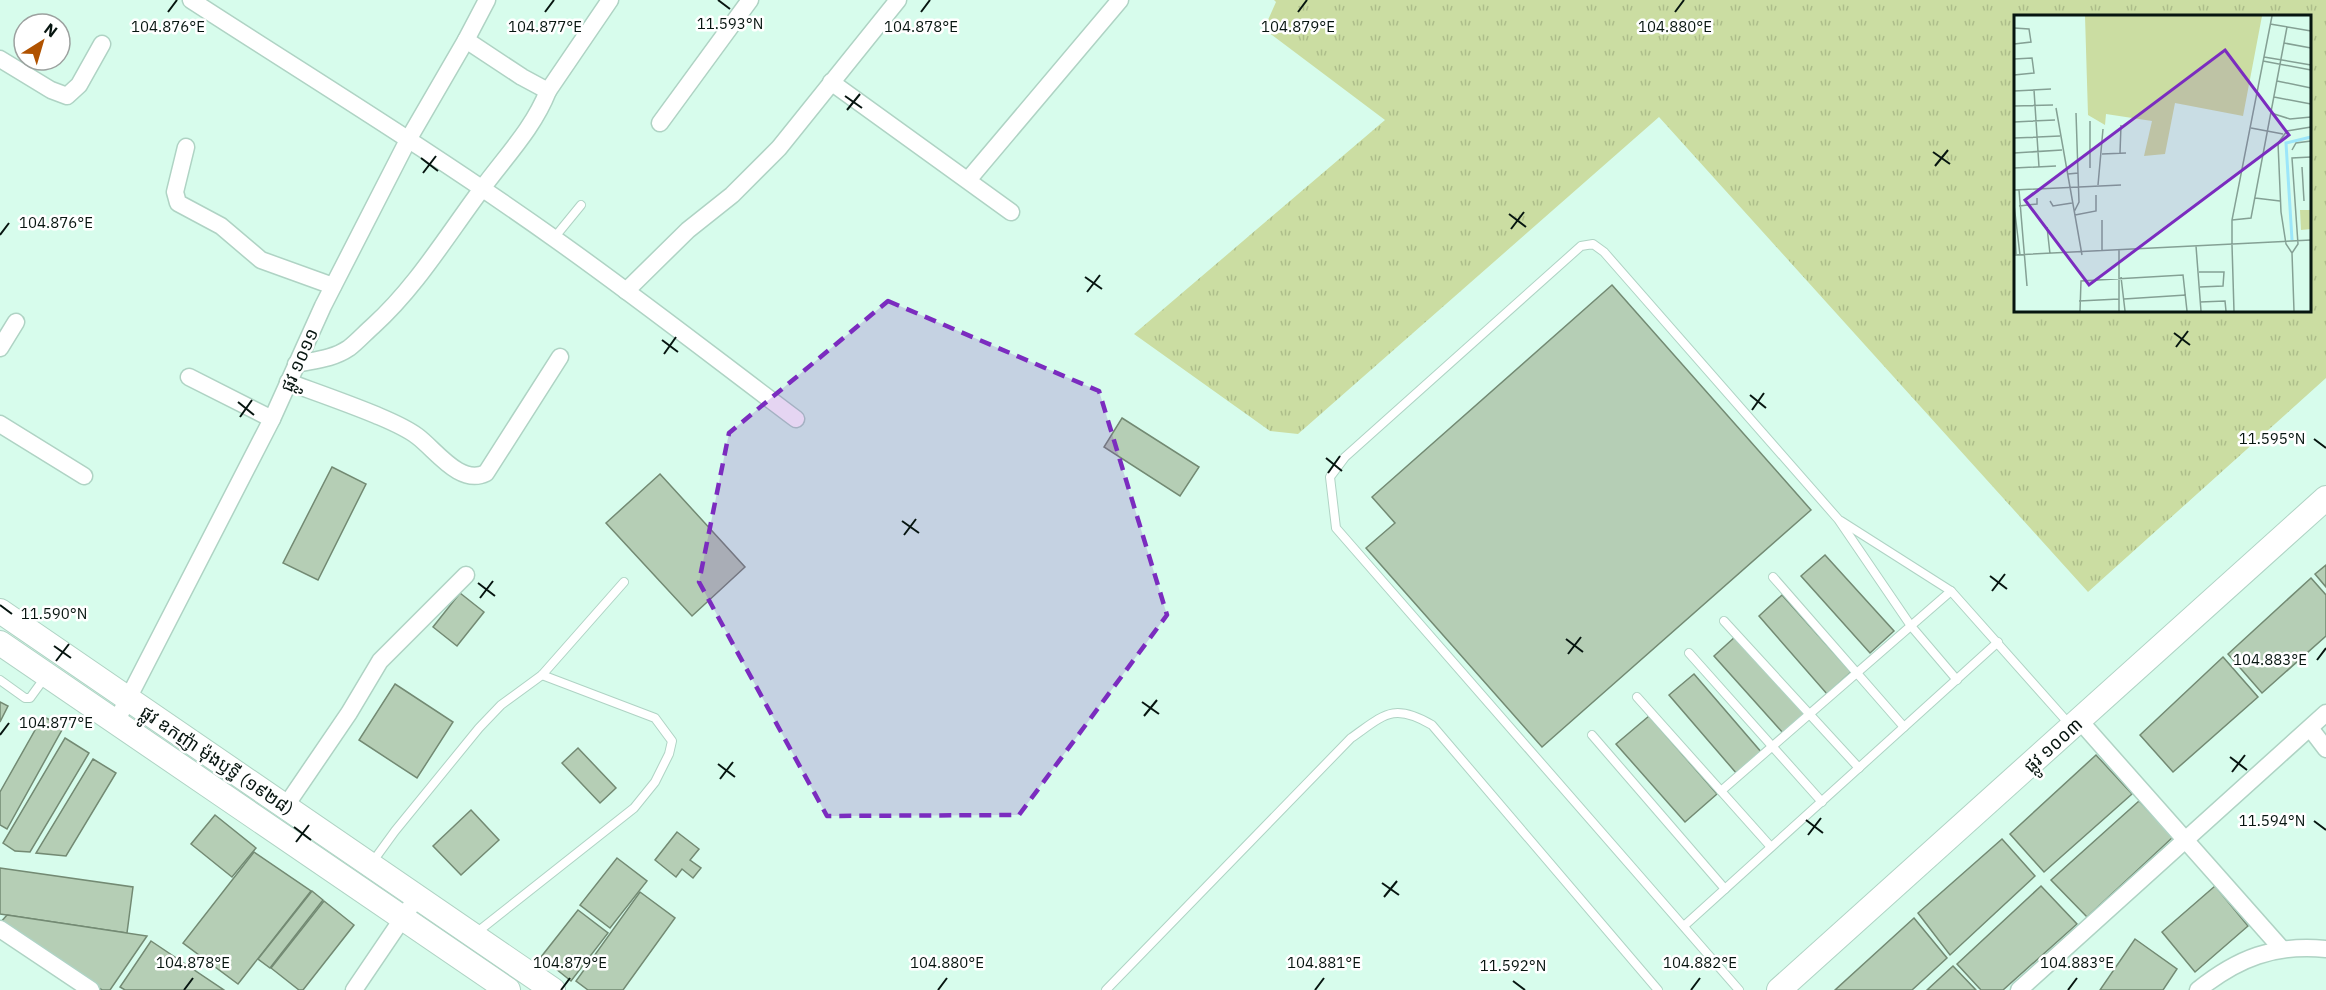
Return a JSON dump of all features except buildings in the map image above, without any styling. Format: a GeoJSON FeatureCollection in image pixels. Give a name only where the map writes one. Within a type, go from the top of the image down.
{"type":"FeatureCollection","features":[{"type":"Feature","properties":{"kind":"main road","name":"ផ្លូវ ១០០៣"},"geometry":{"type":"LineString","coordinates":[[1779,990],[2326,498]]}},
{"type":"Feature","properties":{"kind":"main road","name":"ផ្លូវ ឧកញ៉ា ម៉ុងឫទ្ធី (១៩២៨)"},"geometry":{"type":"LineString","coordinates":[[0,611],[553,990]]}},
{"type":"Feature","properties":{"kind":"main road","name":"ផ្លូវ ឧកញ៉ា ម៉ុងឫទ្ធី (១៩២៨)"},"geometry":{"type":"LineString","coordinates":[[0,643],[508,990]]}},
{"type":"Feature","properties":{"kind":"street"},"geometry":{"type":"LineString","coordinates":[[190,0],[408,140],[554,238],[795,419]]}},
{"type":"Feature","properties":{"kind":"street","name":"ផ្លូវ ១០១១"},"geometry":{"type":"LineString","coordinates":[[116,722],[272,419],[333,286],[408,140],[487,0]]}},
{"type":"Feature","properties":{"kind":"street"},"geometry":{"type":"LineString","coordinates":[[296,364],[333,357],[350,347],[390,310],[422,272],[535,120],[548,91],[610,0]]}},
{"type":"Feature","properties":{"kind":"street"},"geometry":{"type":"LineString","coordinates":[[660,123],[750,0]]}},
{"type":"Feature","properties":{"kind":"street"},"geometry":{"type":"LineString","coordinates":[[626,291],[688,230],[732,195],[772,156],[898,0]]}},
{"type":"Feature","properties":{"kind":"street"},"geometry":{"type":"LineString","coordinates":[[968,180],[1120,0]]}},
{"type":"Feature","properties":{"kind":"street"},"geometry":{"type":"LineString","coordinates":[[466,40],[522,77],[548,91]]}},
{"type":"Feature","properties":{"kind":"street"},"geometry":{"type":"LineString","coordinates":[[0,59],[51,90],[67,96],[79,85],[102,44]]}},
{"type":"Feature","properties":{"kind":"street"},"geometry":{"type":"LineString","coordinates":[[831,82],[1011,212]]}},
{"type":"Feature","properties":{"kind":"street"},"geometry":{"type":"LineString","coordinates":[[186,147],[175,192],[178,203],[221,226],[261,260],[333,286]]}},
{"type":"Feature","properties":{"kind":"street"},"geometry":{"type":"LineString","coordinates":[[0,348],[16,322]]}},
{"type":"Feature","properties":{"kind":"street"},"geometry":{"type":"LineString","coordinates":[[288,382],[398,425],[416,435],[457,471],[472,476],[486,473],[560,357]]}},
{"type":"Feature","properties":{"kind":"street"},"geometry":{"type":"LineString","coordinates":[[189,377],[272,419]]}},
{"type":"Feature","properties":{"kind":"street"},"geometry":{"type":"LineString","coordinates":[[0,424],[84,476]]}},
{"type":"Feature","properties":{"kind":"street"},"geometry":{"type":"LineString","coordinates":[[285,807],[349,713],[380,661],[466,574]]}},
{"type":"Feature","properties":{"kind":"street"},"geometry":{"type":"LineString","coordinates":[[2019,990],[2326,713]]}},
{"type":"Feature","properties":{"kind":"street"},"geometry":{"type":"LineString","coordinates":[[2076,724],[2187,839],[2281,948]]}},
{"type":"Feature","properties":{"kind":"street"},"geometry":{"type":"LineString","coordinates":[[2310,728],[2326,749]]}},
{"type":"Feature","properties":{"kind":"street"},"geometry":{"type":"LineString","coordinates":[[354,990],[417,897]]}},
{"type":"Feature","properties":{"kind":"street"},"geometry":{"type":"LineString","coordinates":[[0,928],[82,988]]}},
{"type":"Feature","properties":{"kind":"street"},"geometry":{"type":"LineString","coordinates":[[2198,990],[2240,962],[2263,953],[2281,948],[2326,948]]}},
{"type":"Feature","properties":{"kind":"lane"},"geometry":{"type":"LineString","coordinates":[[554,238],[581,205]]}},
{"type":"Feature","properties":{"kind":"lane"},"geometry":{"type":"LineString","coordinates":[[1739,990],[1336,528],[1330,477],[1353,449],[1581,246],[1593,244],[1604,252],[1838,519],[1911,626],[1957,680]]}},
{"type":"Feature","properties":{"kind":"lane"},"geometry":{"type":"LineString","coordinates":[[1838,519],[1951,591],[2076,724]]}},
{"type":"Feature","properties":{"kind":"lane"},"geometry":{"type":"LineString","coordinates":[[1773,576],[1904,727]]}},
{"type":"Feature","properties":{"kind":"lane"},"geometry":{"type":"LineString","coordinates":[[371,865],[395,831],[480,728],[501,705],[542,675],[624,582]]}},
{"type":"Feature","properties":{"kind":"lane"},"geometry":{"type":"LineString","coordinates":[[1721,791],[1951,591]]}},
{"type":"Feature","properties":{"kind":"lane"},"geometry":{"type":"LineString","coordinates":[[1724,621],[1859,768]]}},
{"type":"Feature","properties":{"kind":"lane"},"geometry":{"type":"LineString","coordinates":[[1684,926],[1998,642]]}},
{"type":"Feature","properties":{"kind":"lane"},"geometry":{"type":"LineString","coordinates":[[1689,653],[1822,802]]}},
{"type":"Feature","properties":{"kind":"lane"},"geometry":{"type":"LineString","coordinates":[[0,680],[25,698],[30,698],[47,675]]}},
{"type":"Feature","properties":{"kind":"lane"},"geometry":{"type":"LineString","coordinates":[[473,935],[634,808],[655,782],[669,754],[672,741],[655,718],[542,675]]}},
{"type":"Feature","properties":{"kind":"lane"},"geometry":{"type":"LineString","coordinates":[[1637,697],[1771,847]]}},
{"type":"Feature","properties":{"kind":"lane"},"geometry":{"type":"LineString","coordinates":[[1106,990],[1350,738],[1385,714],[1412,713],[1432,725],[1658,990]]}},
{"type":"Feature","properties":{"kind":"lane"},"geometry":{"type":"LineString","coordinates":[[1592,735],[1725,889]]}},
{"type":"Feature","properties":{"kind":"highlighted area"},"geometry":{"type":"Polygon","coordinates":[[[888,301],[1099,391],[1167,615],[1019,815],[827,816],[699,582],[729,433],[888,301]]]}},
{"type":"Feature","properties":{"kind":"green space"},"geometry":{"type":"Polygon","coordinates":[[[1274,0],[2326,0],[2326,378],[2088,592],[1659,117],[1298,434],[1270,431],[1134,334],[1385,120],[1264,29],[1276,2],[1274,0]]]}}]}
